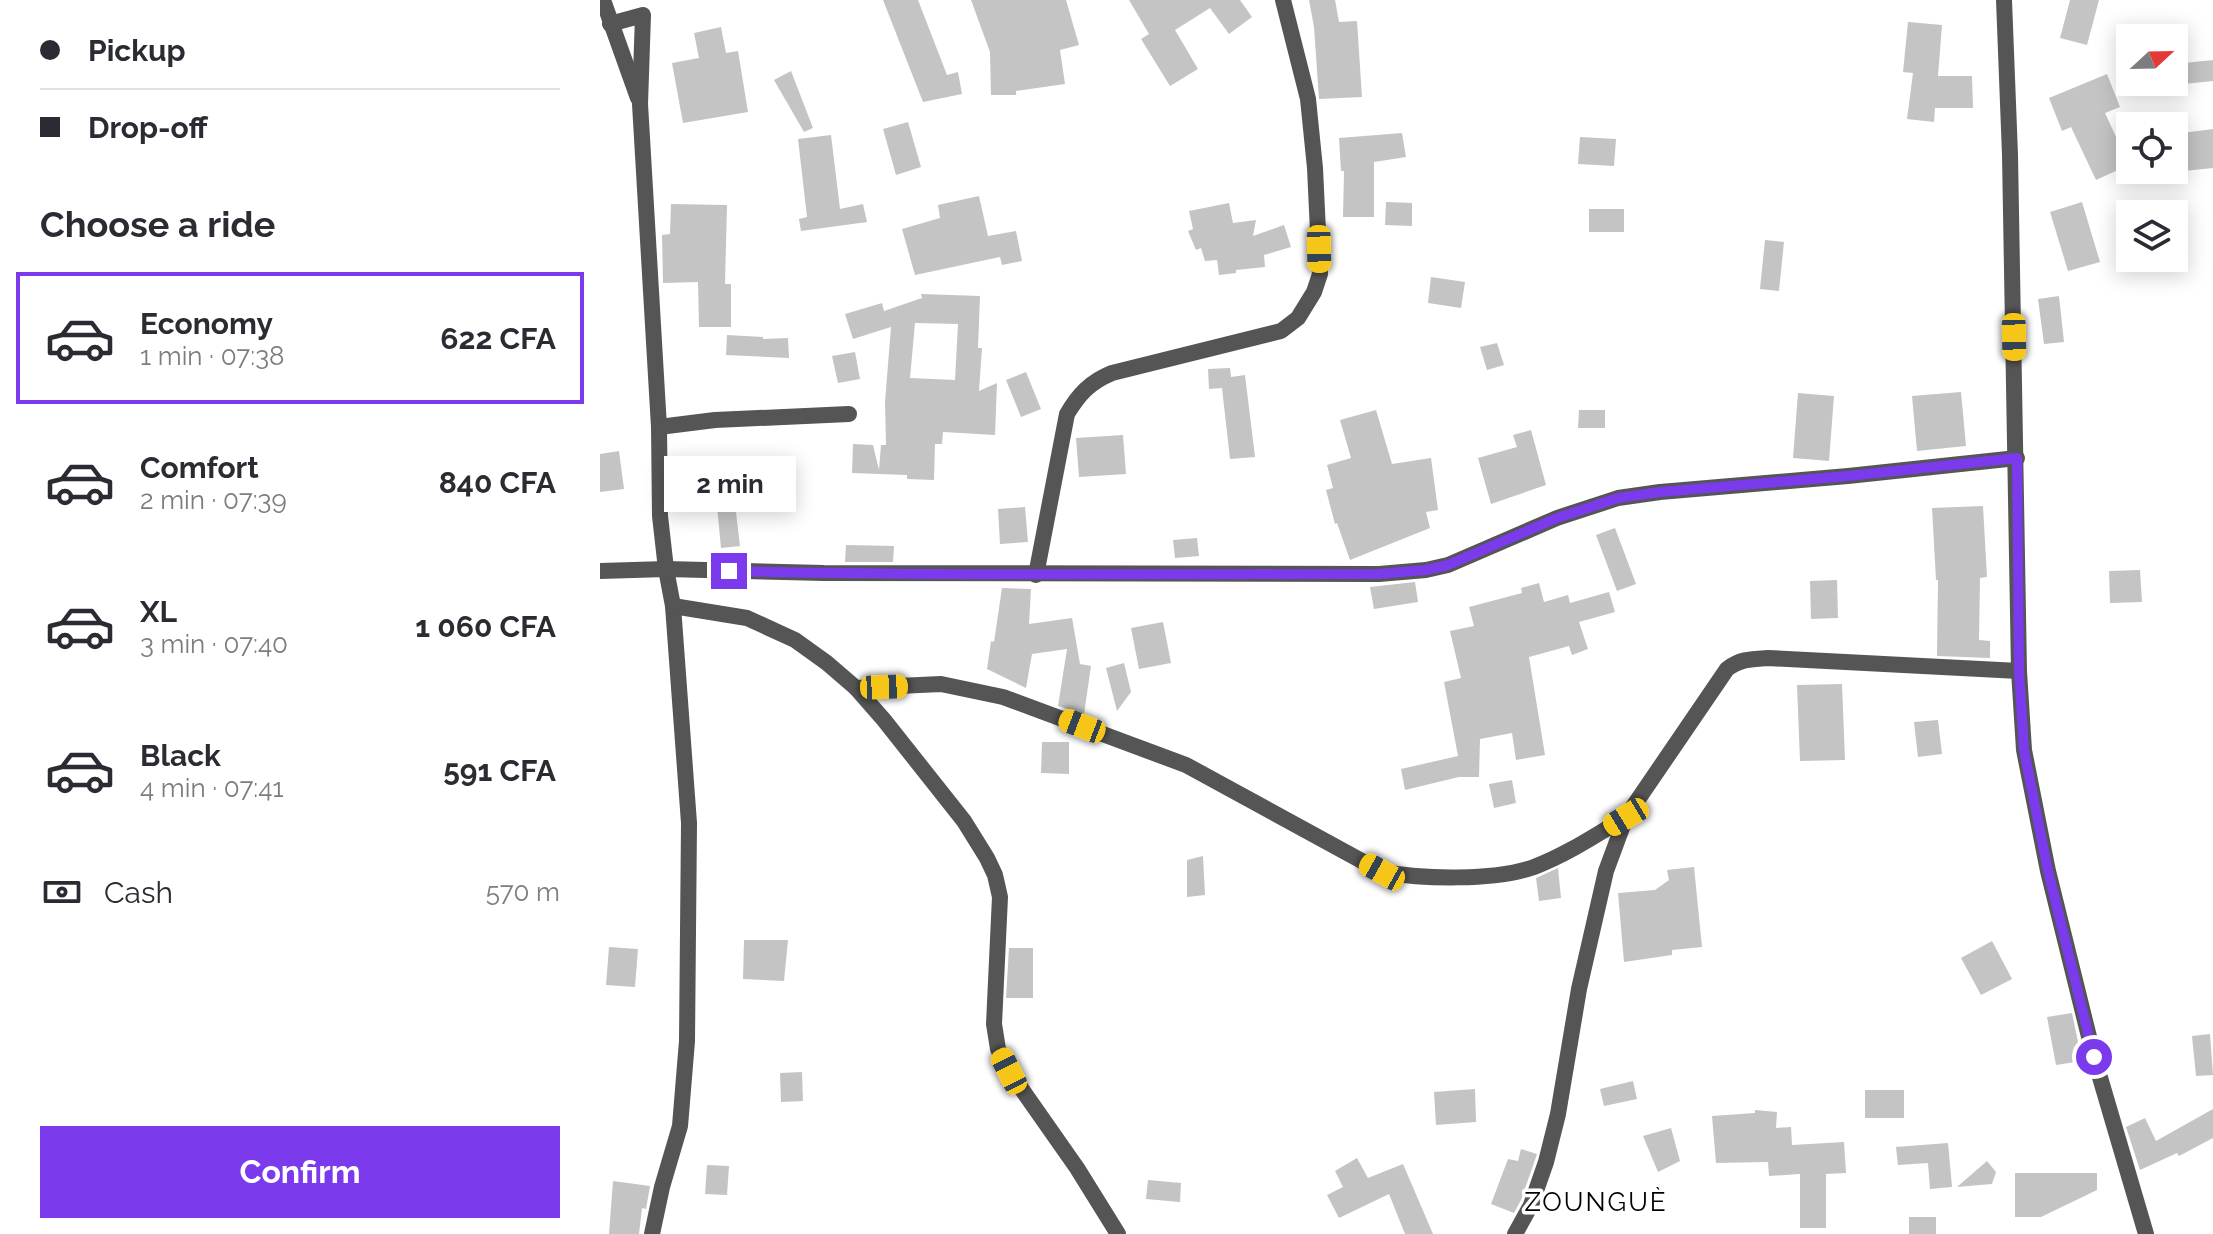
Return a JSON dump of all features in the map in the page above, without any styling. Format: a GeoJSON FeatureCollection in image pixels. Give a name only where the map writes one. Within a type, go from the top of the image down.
{"type":"FeatureCollection","features":[{"type":"Feature","properties":{"kind":"street"},"geometry":{"type":"LineString","coordinates":[[603,0],[640,104]]}},
{"type":"Feature","properties":{"kind":"street"},"geometry":{"type":"LineString","coordinates":[[1036,575],[1067,414],[1079,394],[1096,380],[1112,373],[1281,331],[1298,318],[1314,292],[1320,274],[1314,154],[1308,99],[1283,0]]}},
{"type":"Feature","properties":{"kind":"street"},"geometry":{"type":"LineString","coordinates":[[2004,0],[2017,458],[2019,671],[2024,750],[2048,871],[2094,1057],[2146,1234]]}},
{"type":"Feature","properties":{"kind":"street"},"geometry":{"type":"LineString","coordinates":[[610,24],[643,15],[640,104],[659,427],[660,516],[673,606],[689,823],[687,1041],[680,1126],[652,1234]]}},
{"type":"Feature","properties":{"kind":"street"},"geometry":{"type":"LineString","coordinates":[[659,427],[715,420],[849,414]]}},
{"type":"Feature","properties":{"kind":"street"},"geometry":{"type":"LineString","coordinates":[[600,571],[1379,574],[1448,565],[1557,518],[1618,498],[2017,458]]}},
{"type":"Feature","properties":{"kind":"street"},"geometry":{"type":"LineString","coordinates":[[673,606],[747,618],[795,640],[827,663],[856,688],[884,720],[964,821],[987,858],[1000,897],[994,1024],[998,1049],[1009,1071],[1077,1168],[1118,1234]]}},
{"type":"Feature","properties":{"kind":"street"},"geometry":{"type":"LineString","coordinates":[[1515,1234],[1531,1205],[1546,1162],[1558,1114],[1582,974],[1606,871],[1626,817],[1727,669],[1747,659],[1768,658],[2019,671]]}},
{"type":"Feature","properties":{"kind":"street"},"geometry":{"type":"LineString","coordinates":[[856,688],[941,684],[1003,697],[1186,765],[1382,872],[1392,874],[1413,877],[1491,875],[1533,867],[1581,845],[1626,817]]}},
{"type":"Feature","properties":{"kind":"building"},"geometry":{"type":"Polygon","coordinates":[[[883,0],[918,0],[947,75],[958,72],[962,94],[923,102],[883,0]]]}},
{"type":"Feature","properties":{"kind":"building"},"geometry":{"type":"Polygon","coordinates":[[[971,0],[1066,0],[1079,45],[1060,50],[1065,84],[1016,91],[1016,95],[991,95],[990,52],[971,0]]]}},
{"type":"Feature","properties":{"kind":"building"},"geometry":{"type":"Polygon","coordinates":[[[1129,0],[1240,0],[1252,17],[1229,34],[1210,8],[1175,30],[1198,69],[1170,86],[1141,39],[1149,34],[1129,0]]]}},
{"type":"Feature","properties":{"kind":"building"},"geometry":{"type":"Polygon","coordinates":[[[1309,0],[1335,0],[1339,22],[1357,21],[1362,97],[1319,99],[1309,0]]]}},
{"type":"Feature","properties":{"kind":"building"},"geometry":{"type":"Polygon","coordinates":[[[2070,0],[2099,0],[2087,45],[2060,38],[2070,0]]]}},
{"type":"Feature","properties":{"kind":"building"},"geometry":{"type":"Polygon","coordinates":[[[1908,22],[1942,25],[1938,76],[1972,76],[1973,108],[1935,108],[1934,122],[1907,119],[1913,73],[1903,72],[1908,22]]]}},
{"type":"Feature","properties":{"kind":"building"},"geometry":{"type":"Polygon","coordinates":[[[721,27],[726,53],[738,51],[748,112],[683,123],[672,63],[699,58],[694,33],[721,27]]]}},
{"type":"Feature","properties":{"kind":"building"},"geometry":{"type":"Polygon","coordinates":[[[2213,60],[2213,81],[2188,84],[2188,63],[2213,60]]]}},
{"type":"Feature","properties":{"kind":"building"},"geometry":{"type":"Polygon","coordinates":[[[791,71],[813,128],[804,132],[774,80],[791,71]]]}},
{"type":"Feature","properties":{"kind":"building"},"geometry":{"type":"Polygon","coordinates":[[[2107,74],[2120,107],[2105,113],[2116,137],[2116,171],[2096,180],[2071,127],[2062,131],[2049,98],[2107,74]]]}},
{"type":"Feature","properties":{"kind":"building"},"geometry":{"type":"Polygon","coordinates":[[[908,122],[921,167],[896,175],[883,129],[908,122]]]}},
{"type":"Feature","properties":{"kind":"building"},"geometry":{"type":"Polygon","coordinates":[[[2213,129],[2213,168],[2188,171],[2188,132],[2213,129]]]}},
{"type":"Feature","properties":{"kind":"building"},"geometry":{"type":"Polygon","coordinates":[[[1402,133],[1406,157],[1374,162],[1374,217],[1343,217],[1344,171],[1341,171],[1339,138],[1402,133]]]}},
{"type":"Feature","properties":{"kind":"building"},"geometry":{"type":"Polygon","coordinates":[[[831,135],[840,209],[863,204],[867,222],[801,231],[799,219],[807,217],[798,139],[831,135]]]}},
{"type":"Feature","properties":{"kind":"building"},"geometry":{"type":"Polygon","coordinates":[[[1580,137],[1616,139],[1614,166],[1578,164],[1580,137]]]}},
{"type":"Feature","properties":{"kind":"building"},"geometry":{"type":"Polygon","coordinates":[[[979,196],[988,236],[1016,231],[1022,261],[1002,265],[1000,257],[915,275],[902,229],[940,218],[938,205],[979,196]]]}},
{"type":"Feature","properties":{"kind":"building"},"geometry":{"type":"Polygon","coordinates":[[[1386,202],[1412,203],[1412,226],[1385,225],[1386,202]]]}},
{"type":"Feature","properties":{"kind":"building"},"geometry":{"type":"Polygon","coordinates":[[[2082,202],[2100,262],[2068,271],[2050,212],[2082,202]]]}},
{"type":"Feature","properties":{"kind":"building"},"geometry":{"type":"Polygon","coordinates":[[[1229,203],[1233,223],[1256,220],[1253,236],[1284,225],[1291,247],[1264,255],[1265,267],[1219,275],[1217,260],[1205,261],[1201,248],[1196,250],[1188,231],[1193,229],[1189,211],[1229,203]]]}},
{"type":"Feature","properties":{"kind":"building"},"geometry":{"type":"Polygon","coordinates":[[[671,204],[727,205],[725,284],[731,284],[731,327],[699,327],[698,282],[663,283],[662,235],[670,234],[671,204]]]}},
{"type":"Feature","properties":{"kind":"building"},"geometry":{"type":"Polygon","coordinates":[[[1589,209],[1624,209],[1624,232],[1589,232],[1589,209]]]}},
{"type":"Feature","properties":{"kind":"building"},"geometry":{"type":"Polygon","coordinates":[[[1765,240],[1784,242],[1779,291],[1760,289],[1765,240]]]}},
{"type":"Feature","properties":{"kind":"building"},"geometry":{"type":"Polygon","coordinates":[[[1431,277],[1465,282],[1461,308],[1428,303],[1431,277]]]}},
{"type":"Feature","properties":{"kind":"building"},"geometry":{"type":"Polygon","coordinates":[[[921,294],[980,296],[978,348],[982,348],[979,391],[997,383],[995,435],[943,432],[942,444],[935,444],[934,480],[907,479],[907,475],[852,473],[853,444],[873,445],[879,470],[881,445],[886,445],[885,402],[891,327],[853,339],[845,314],[882,303],[884,311],[922,298],[921,294]],[[915,323],[910,378],[955,380],[958,324],[915,323]]]}},
{"type":"Feature","properties":{"kind":"building"},"geometry":{"type":"Polygon","coordinates":[[[2059,296],[2064,342],[2044,344],[2038,299],[2059,296]]]}},
{"type":"Feature","properties":{"kind":"building"},"geometry":{"type":"Polygon","coordinates":[[[727,335],[788,338],[789,358],[726,355],[727,335]]]}},
{"type":"Feature","properties":{"kind":"building"},"geometry":{"type":"Polygon","coordinates":[[[1497,343],[1504,365],[1487,370],[1480,347],[1497,343]]]}},
{"type":"Feature","properties":{"kind":"building"},"geometry":{"type":"Polygon","coordinates":[[[855,352],[860,379],[838,383],[832,356],[855,352]]]}},
{"type":"Feature","properties":{"kind":"building"},"geometry":{"type":"Polygon","coordinates":[[[1230,368],[1231,377],[1245,375],[1255,457],[1230,459],[1222,388],[1209,389],[1208,369],[1230,368]]]}},
{"type":"Feature","properties":{"kind":"building"},"geometry":{"type":"Polygon","coordinates":[[[1026,372],[1041,409],[1021,417],[1006,380],[1026,372]]]}},
{"type":"Feature","properties":{"kind":"building"},"geometry":{"type":"Polygon","coordinates":[[[1961,392],[1966,446],[1917,451],[1912,396],[1961,392]]]}},
{"type":"Feature","properties":{"kind":"building"},"geometry":{"type":"Polygon","coordinates":[[[1798,393],[1834,396],[1829,461],[1793,458],[1798,393]]]}},
{"type":"Feature","properties":{"kind":"building"},"geometry":{"type":"Polygon","coordinates":[[[1376,410],[1392,464],[1431,458],[1438,510],[1426,512],[1430,528],[1350,560],[1335,524],[1326,490],[1333,488],[1327,465],[1351,458],[1340,420],[1376,410]]]}},
{"type":"Feature","properties":{"kind":"building"},"geometry":{"type":"Polygon","coordinates":[[[1579,410],[1605,410],[1605,428],[1578,428],[1579,410]]]}},
{"type":"Feature","properties":{"kind":"building"},"geometry":{"type":"Polygon","coordinates":[[[1531,430],[1546,485],[1491,504],[1478,458],[1517,447],[1513,435],[1531,430]]]}},
{"type":"Feature","properties":{"kind":"building"},"geometry":{"type":"Polygon","coordinates":[[[1123,435],[1126,474],[1079,477],[1076,438],[1123,435]]]}},
{"type":"Feature","properties":{"kind":"building"},"geometry":{"type":"Polygon","coordinates":[[[619,451],[624,489],[600,492],[600,454],[619,451]]]}},
{"type":"Feature","properties":{"kind":"building"},"geometry":{"type":"Polygon","coordinates":[[[673,482],[691,483],[688,512],[671,510],[673,482]]]}},
{"type":"Feature","properties":{"kind":"building"},"geometry":{"type":"Polygon","coordinates":[[[735,504],[740,546],[721,548],[717,506],[735,504]]]}},
{"type":"Feature","properties":{"kind":"building"},"geometry":{"type":"Polygon","coordinates":[[[1983,506],[1987,577],[1980,578],[1979,640],[1990,641],[1990,658],[1937,656],[1938,580],[1932,508],[1983,506]]]}},
{"type":"Feature","properties":{"kind":"building"},"geometry":{"type":"Polygon","coordinates":[[[1025,507],[1028,542],[1000,544],[998,509],[1025,507]]]}},
{"type":"Feature","properties":{"kind":"building"},"geometry":{"type":"Polygon","coordinates":[[[1615,528],[1636,584],[1617,591],[1596,535],[1615,528]]]}},
{"type":"Feature","properties":{"kind":"building"},"geometry":{"type":"Polygon","coordinates":[[[1197,538],[1199,556],[1175,558],[1173,540],[1197,538]]]}},
{"type":"Feature","properties":{"kind":"building"},"geometry":{"type":"Polygon","coordinates":[[[846,545],[894,546],[893,562],[845,562],[846,545]]]}},
{"type":"Feature","properties":{"kind":"building"},"geometry":{"type":"Polygon","coordinates":[[[2140,570],[2142,602],[2110,603],[2109,571],[2140,570]]]}},
{"type":"Feature","properties":{"kind":"building"},"geometry":{"type":"Polygon","coordinates":[[[1837,580],[1838,618],[1811,619],[1810,581],[1837,580]]]}},
{"type":"Feature","properties":{"kind":"building"},"geometry":{"type":"Polygon","coordinates":[[[1415,582],[1418,602],[1374,609],[1370,587],[1415,582]]]}},
{"type":"Feature","properties":{"kind":"building"},"geometry":{"type":"Polygon","coordinates":[[[1539,583],[1544,602],[1568,595],[1570,603],[1609,592],[1615,612],[1579,622],[1588,649],[1572,655],[1569,646],[1529,657],[1545,755],[1516,760],[1512,733],[1480,739],[1479,777],[1459,777],[1405,790],[1401,769],[1458,756],[1444,682],[1461,678],[1450,631],[1474,626],[1469,607],[1522,593],[1521,588],[1539,583]]]}},
{"type":"Feature","properties":{"kind":"building"},"geometry":{"type":"Polygon","coordinates":[[[1002,588],[1031,589],[1029,624],[1072,618],[1080,664],[1091,666],[1084,714],[1058,706],[1067,649],[1032,654],[1026,688],[987,669],[1002,588]]]}},
{"type":"Feature","properties":{"kind":"building"},"geometry":{"type":"Polygon","coordinates":[[[1163,622],[1171,663],[1139,669],[1131,628],[1163,622]]]}},
{"type":"Feature","properties":{"kind":"building"},"geometry":{"type":"Polygon","coordinates":[[[1124,663],[1131,692],[1117,711],[1106,668],[1124,663]]]}},
{"type":"Feature","properties":{"kind":"building"},"geometry":{"type":"Polygon","coordinates":[[[1842,684],[1845,760],[1800,761],[1797,685],[1842,684]]]}},
{"type":"Feature","properties":{"kind":"building"},"geometry":{"type":"Polygon","coordinates":[[[1938,720],[1942,754],[1918,757],[1914,722],[1938,720]]]}},
{"type":"Feature","properties":{"kind":"building"},"geometry":{"type":"Polygon","coordinates":[[[1042,742],[1069,742],[1069,774],[1041,773],[1042,742]]]}},
{"type":"Feature","properties":{"kind":"building"},"geometry":{"type":"Polygon","coordinates":[[[1512,780],[1516,803],[1494,808],[1489,784],[1512,780]]]}},
{"type":"Feature","properties":{"kind":"building"},"geometry":{"type":"Polygon","coordinates":[[[1203,856],[1205,895],[1187,897],[1187,860],[1203,856]]]}},
{"type":"Feature","properties":{"kind":"building"},"geometry":{"type":"Polygon","coordinates":[[[1694,867],[1702,947],[1672,950],[1672,955],[1624,962],[1618,893],[1655,890],[1669,880],[1667,870],[1694,867]]]}},
{"type":"Feature","properties":{"kind":"building"},"geometry":{"type":"Polygon","coordinates":[[[1558,868],[1561,898],[1539,901],[1536,878],[1558,868]]]}},
{"type":"Feature","properties":{"kind":"building"},"geometry":{"type":"Polygon","coordinates":[[[744,940],[788,940],[784,981],[743,979],[744,940]]]}},
{"type":"Feature","properties":{"kind":"building"},"geometry":{"type":"Polygon","coordinates":[[[1992,941],[2012,979],[1981,995],[1961,958],[1992,941]]]}},
{"type":"Feature","properties":{"kind":"building"},"geometry":{"type":"Polygon","coordinates":[[[609,947],[638,949],[635,987],[606,985],[609,947]]]}},
{"type":"Feature","properties":{"kind":"building"},"geometry":{"type":"Polygon","coordinates":[[[1009,948],[1033,948],[1033,998],[1006,998],[1009,948]]]}},
{"type":"Feature","properties":{"kind":"building"},"geometry":{"type":"Polygon","coordinates":[[[2072,1013],[2082,1061],[2056,1065],[2047,1017],[2072,1013]]]}},
{"type":"Feature","properties":{"kind":"building"},"geometry":{"type":"Polygon","coordinates":[[[2210,1034],[2213,1075],[2196,1076],[2192,1036],[2210,1034]]]}},
{"type":"Feature","properties":{"kind":"building"},"geometry":{"type":"Polygon","coordinates":[[[802,1072],[803,1101],[781,1102],[780,1073],[802,1072]]]}},
{"type":"Feature","properties":{"kind":"building"},"geometry":{"type":"Polygon","coordinates":[[[1633,1081],[1637,1099],[1604,1106],[1600,1089],[1633,1081]]]}},
{"type":"Feature","properties":{"kind":"building"},"geometry":{"type":"Polygon","coordinates":[[[1475,1089],[1476,1122],[1436,1125],[1434,1092],[1475,1089]]]}},
{"type":"Feature","properties":{"kind":"building"},"geometry":{"type":"Polygon","coordinates":[[[1865,1090],[1904,1090],[1904,1118],[1865,1118],[1865,1090]]]}},
{"type":"Feature","properties":{"kind":"building"},"geometry":{"type":"Polygon","coordinates":[[[2213,1109],[2213,1138],[2179,1156],[2177,1153],[2140,1170],[2126,1127],[2145,1118],[2156,1141],[2213,1109]]]}},
{"type":"Feature","properties":{"kind":"building"},"geometry":{"type":"Polygon","coordinates":[[[1755,1110],[1777,1112],[1776,1128],[1791,1127],[1792,1145],[1844,1142],[1846,1173],[1826,1174],[1826,1228],[1800,1228],[1800,1174],[1769,1176],[1768,1162],[1716,1163],[1712,1116],[1755,1113],[1755,1110]]]}},
{"type":"Feature","properties":{"kind":"building"},"geometry":{"type":"Polygon","coordinates":[[[1671,1128],[1680,1161],[1658,1172],[1643,1136],[1671,1128]]]}},
{"type":"Feature","properties":{"kind":"building"},"geometry":{"type":"Polygon","coordinates":[[[1948,1143],[1952,1187],[1930,1189],[1928,1163],[1898,1165],[1896,1147],[1948,1143]]]}},
{"type":"Feature","properties":{"kind":"building"},"geometry":{"type":"Polygon","coordinates":[[[1521,1149],[1537,1154],[1514,1213],[1491,1204],[1508,1159],[1518,1161],[1521,1149]]]}},
{"type":"Feature","properties":{"kind":"building"},"geometry":{"type":"Polygon","coordinates":[[[1357,1158],[1368,1178],[1403,1164],[1433,1234],[1405,1234],[1389,1194],[1339,1218],[1327,1195],[1343,1187],[1335,1171],[1357,1158]]]}},
{"type":"Feature","properties":{"kind":"building"},"geometry":{"type":"Polygon","coordinates":[[[1987,1161],[1996,1172],[1992,1184],[1957,1187],[1987,1161]]]}},
{"type":"Feature","properties":{"kind":"building"},"geometry":{"type":"Polygon","coordinates":[[[707,1165],[729,1166],[727,1195],[705,1194],[707,1165]]]}},
{"type":"Feature","properties":{"kind":"building"},"geometry":{"type":"Polygon","coordinates":[[[2015,1173],[2097,1173],[2097,1190],[2041,1217],[2015,1217],[2015,1173]]]}},
{"type":"Feature","properties":{"kind":"building"},"geometry":{"type":"Polygon","coordinates":[[[1148,1180],[1181,1183],[1180,1202],[1146,1199],[1148,1180]]]}},
{"type":"Feature","properties":{"kind":"building"},"geometry":{"type":"Polygon","coordinates":[[[613,1181],[650,1186],[646,1209],[642,1208],[639,1234],[609,1234],[613,1181]]]}},
{"type":"Feature","properties":{"kind":"building"},"geometry":{"type":"Polygon","coordinates":[[[1909,1217],[1936,1217],[1936,1234],[1909,1234],[1909,1217]]]}},
{"type":"Feature","properties":{"kind":"district","name":"ZOUNGUÈ"},"geometry":{"type":"Point","coordinates":[1596,1202]}},
{"type":"Feature","properties":{"kind":"route"},"geometry":{"type":"LineString","coordinates":[[729,571],[1036,575],[1404,572],[1448,565],[1557,518],[1618,498],[2017,458],[2019,671],[2024,750],[2048,871],[2094,1057]]}}]}
